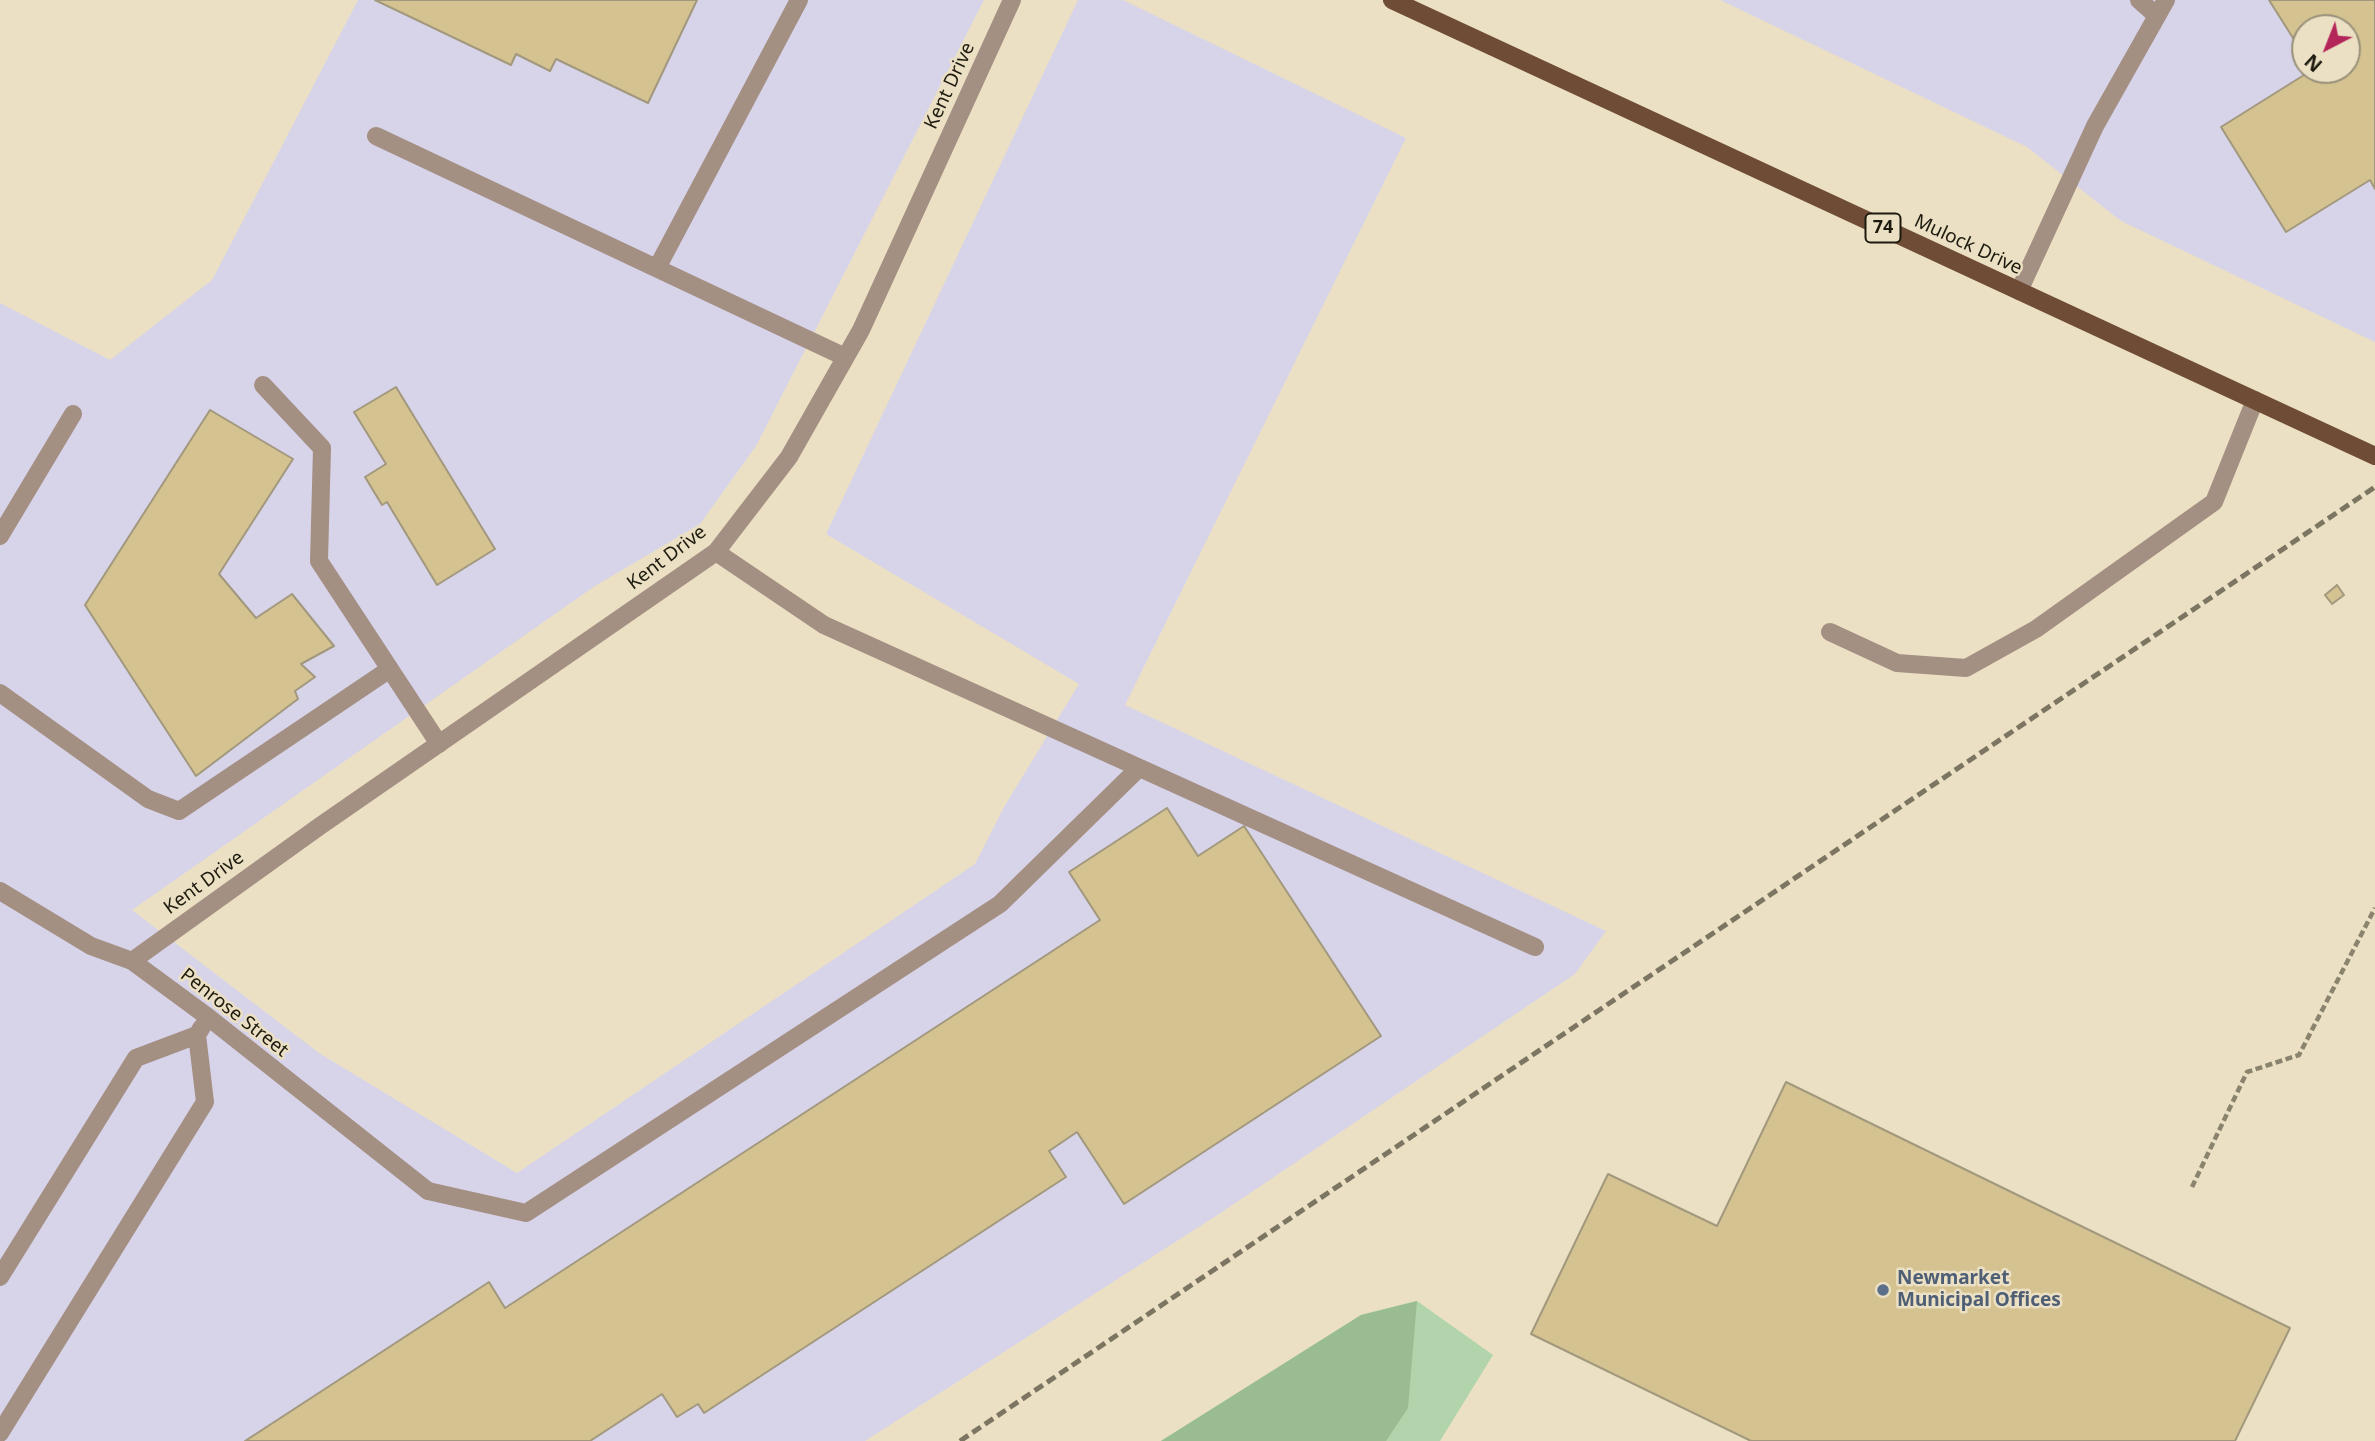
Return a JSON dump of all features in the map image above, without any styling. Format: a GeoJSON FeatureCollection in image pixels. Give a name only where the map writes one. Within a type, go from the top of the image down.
{"type":"FeatureCollection","features":[{"type":"Feature","properties":{"kind":"main road","name":"Mulock Drive"},"geometry":{"type":"LineString","coordinates":[[1392,0],[2375,456]]}},
{"type":"Feature","properties":{"kind":"street"},"geometry":{"type":"LineString","coordinates":[[657,268],[799,0]]}},
{"type":"Feature","properties":{"kind":"street","name":"Kent Drive"},"geometry":{"type":"LineString","coordinates":[[132,961],[716,552],[789,457],[861,330],[1012,0]]}},
{"type":"Feature","properties":{"kind":"street"},"geometry":{"type":"LineString","coordinates":[[2139,0],[2157,16]]}},
{"type":"Feature","properties":{"kind":"street"},"geometry":{"type":"LineString","coordinates":[[2019,291],[2095,126],[2166,0]]}},
{"type":"Feature","properties":{"kind":"street"},"geometry":{"type":"LineString","coordinates":[[376,136],[845,357]]}},
{"type":"Feature","properties":{"kind":"street"},"geometry":{"type":"LineString","coordinates":[[263,385],[322,448],[319,561],[439,744]]}},
{"type":"Feature","properties":{"kind":"street"},"geometry":{"type":"LineString","coordinates":[[1830,632],[1897,663],[1966,668],[2036,629],[2214,502],[2255,401]]}},
{"type":"Feature","properties":{"kind":"street"},"geometry":{"type":"LineString","coordinates":[[0,536],[73,414]]}},
{"type":"Feature","properties":{"kind":"street"},"geometry":{"type":"LineString","coordinates":[[716,552],[824,625],[1535,947]]}},
{"type":"Feature","properties":{"kind":"street"},"geometry":{"type":"LineString","coordinates":[[0,692],[148,799],[179,811],[390,669]]}},
{"type":"Feature","properties":{"kind":"street","name":"Penrose Street"},"geometry":{"type":"LineString","coordinates":[[0,891],[92,946],[132,961],[208,1017],[428,1191],[526,1213],[1000,904],[1139,768]]}},
{"type":"Feature","properties":{"kind":"street"},"geometry":{"type":"LineString","coordinates":[[0,1277],[136,1058],[197,1035],[208,1017]]}},
{"type":"Feature","properties":{"kind":"street"},"geometry":{"type":"LineString","coordinates":[[0,1433],[205,1102],[197,1035]]}},
{"type":"Feature","properties":{"kind":"path"},"geometry":{"type":"LineString","coordinates":[[2192,1187],[2247,1072],[2299,1055],[2375,908]]}},
{"type":"Feature","properties":{"kind":"shaded area"},"geometry":{"type":"Polygon","coordinates":[[[358,0],[984,0],[756,446],[700,524],[595,586],[132,910],[319,1053],[517,1173],[975,864],[1004,807],[1079,684],[826,534],[1078,0],[1123,0],[1406,138],[1125,705],[1606,931],[1575,974],[1219,1214],[865,1441],[0,1441],[0,303],[110,360],[212,280],[358,0]]]}},
{"type":"Feature","properties":{"kind":"shaded area"},"geometry":{"type":"Polygon","coordinates":[[[1720,0],[2375,0],[2375,342],[2121,221],[2027,147],[1720,0]]]}},
{"type":"Feature","properties":{"kind":"green space"},"geometry":{"type":"Polygon","coordinates":[[[1417,1301],[1493,1355],[1440,1441],[1161,1441],[1361,1315],[1417,1301]]]}},
{"type":"Feature","properties":{"kind":"green space"},"geometry":{"type":"Polygon","coordinates":[[[1417,1301],[1408,1408],[1386,1441],[1161,1441],[1361,1315],[1417,1301]]]}},
{"type":"Feature","properties":{"kind":"building"},"geometry":{"type":"Polygon","coordinates":[[[375,0],[697,0],[648,103],[556,59],[550,71],[516,54],[511,65],[375,0]]]}},
{"type":"Feature","properties":{"kind":"building"},"geometry":{"type":"Polygon","coordinates":[[[2269,0],[2375,0],[2375,189],[2370,180],[2286,232],[2221,127],[2291,83],[2361,84],[2361,14],[2291,14],[2291,35],[2269,0]]]}},
{"type":"Feature","properties":{"kind":"building"},"geometry":{"type":"Polygon","coordinates":[[[396,387],[495,549],[437,585],[387,502],[382,505],[365,477],[386,464],[354,412],[396,387]]]}},
{"type":"Feature","properties":{"kind":"building"},"geometry":{"type":"Polygon","coordinates":[[[210,410],[293,459],[219,574],[256,618],[292,594],[334,646],[301,664],[315,677],[295,691],[298,699],[196,776],[85,605],[210,410]]]}},
{"type":"Feature","properties":{"kind":"building"},"geometry":{"type":"Polygon","coordinates":[[[2337,585],[2344,595],[2332,604],[2325,595],[2337,585]]]}},
{"type":"Feature","properties":{"kind":"building"},"geometry":{"type":"Polygon","coordinates":[[[1167,808],[1198,856],[1244,826],[1381,1036],[1124,1204],[1077,1132],[1049,1151],[1066,1177],[704,1413],[698,1404],[677,1417],[662,1394],[590,1441],[245,1441],[489,1282],[505,1308],[1100,920],[1069,872],[1167,808]]]}},
{"type":"Feature","properties":{"kind":"building","name":"Newmarket Municipal Offices"},"geometry":{"type":"Polygon","coordinates":[[[1786,1082],[2290,1328],[2235,1441],[1751,1441],[1531,1334],[1608,1174],[1717,1226],[1786,1082]]]}},
{"type":"Feature","properties":{"kind":"railway"},"geometry":{"type":"LineString","coordinates":[[960,1441],[2375,487]]}},
{"type":"Feature","properties":{"kind":"place","name":"Newmarket Municipal Offices"},"geometry":{"type":"Point","coordinates":[1883,1290]}}]}
